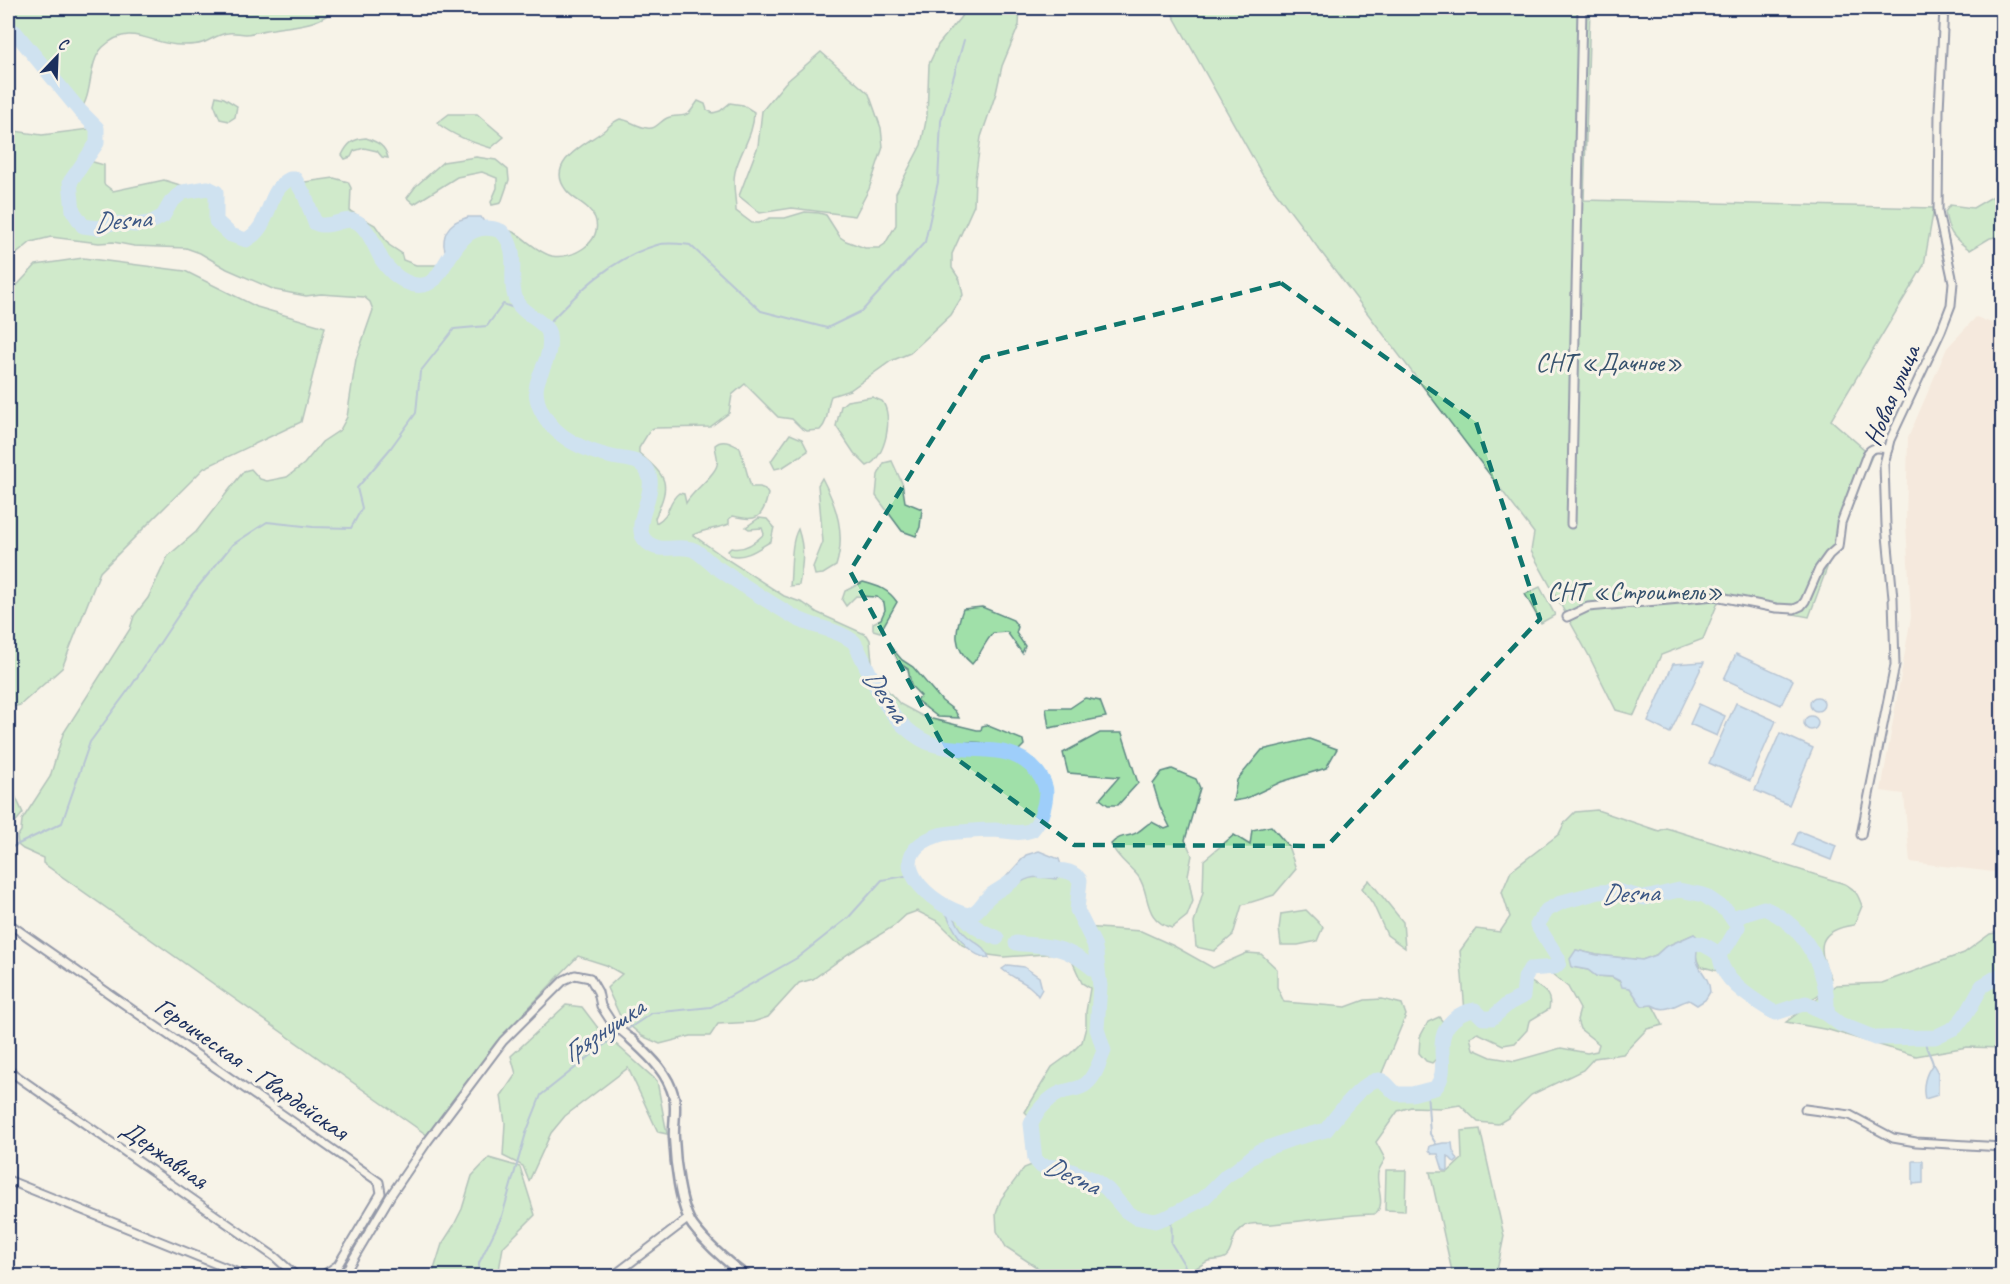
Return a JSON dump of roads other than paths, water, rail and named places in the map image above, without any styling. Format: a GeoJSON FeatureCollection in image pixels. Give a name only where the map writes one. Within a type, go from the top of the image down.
{"type":"FeatureCollection","features":[{"type":"Feature","properties":{"kind":"street"},"geometry":{"type":"LineString","coordinates":[[1572,524],[1582,8]]}},
{"type":"Feature","properties":{"kind":"street","name":"Новая улица"},"geometry":{"type":"LineString","coordinates":[[1861,835],[1895,665],[1893,598],[1884,475],[1888,449],[1951,305],[1953,282],[1938,212],[1939,110],[1944,8]]}},
{"type":"Feature","properties":{"kind":"street","name":"Новая улица"},"geometry":{"type":"LineString","coordinates":[[1567,616],[1588,607],[1715,596],[1776,608],[1794,609],[1801,606],[1819,569],[1838,547],[1841,523],[1867,454],[1870,449],[1888,449]]}},
{"type":"Feature","properties":{"kind":"street","name":"Героическая - Гвардейская"},"geometry":{"type":"LineString","coordinates":[[8,923],[379,1182],[381,1193],[338,1265],[322,1276]]}},
{"type":"Feature","properties":{"kind":"street"},"geometry":{"type":"LineString","coordinates":[[343,1276],[391,1195],[427,1142],[503,1041],[564,980],[574,975],[590,978],[598,992],[601,1006],[612,1023],[659,1065],[674,1097],[674,1139],[679,1184],[689,1218],[693,1226],[719,1256],[746,1276]]}},
{"type":"Feature","properties":{"kind":"street","name":"Державная"},"geometry":{"type":"LineString","coordinates":[[8,1070],[275,1257],[296,1276]]}},
{"type":"Feature","properties":{"kind":"street"},"geometry":{"type":"LineString","coordinates":[[1805,1109],[1850,1115],[1893,1138],[1916,1142],[2002,1147]]}},
{"type":"Feature","properties":{"kind":"street"},"geometry":{"type":"LineString","coordinates":[[8,1180],[246,1276]]}},
{"type":"Feature","properties":{"kind":"street"},"geometry":{"type":"LineString","coordinates":[[613,1276],[689,1218]]}},
{"type":"Feature","properties":{"kind":"water"},"geometry":{"type":"Polygon","coordinates":[[[468,217],[481,217],[487,227],[470,234],[450,257],[444,244],[447,230],[455,222],[468,217]]]}},
{"type":"Feature","properties":{"kind":"water"},"geometry":{"type":"Polygon","coordinates":[[[1736,654],[1793,680],[1781,705],[1724,679],[1736,654]]]}},
{"type":"Feature","properties":{"kind":"water"},"geometry":{"type":"Polygon","coordinates":[[[1704,662],[1670,733],[1648,722],[1673,664],[1704,662]]]}},
{"type":"Feature","properties":{"kind":"water"},"geometry":{"type":"Polygon","coordinates":[[[1817,697],[1822,699],[1824,704],[1822,709],[1817,711],[1812,709],[1810,704],[1812,699],[1817,697]]]}},
{"type":"Feature","properties":{"kind":"water"},"geometry":{"type":"Polygon","coordinates":[[[1736,703],[1776,721],[1750,781],[1709,763],[1736,703]]]}},
{"type":"Feature","properties":{"kind":"water"},"geometry":{"type":"Polygon","coordinates":[[[1699,704],[1725,716],[1717,736],[1690,724],[1699,704]]]}},
{"type":"Feature","properties":{"kind":"water"},"geometry":{"type":"Polygon","coordinates":[[[1811,716],[1816,718],[1818,723],[1816,728],[1811,730],[1806,728],[1804,723],[1806,718],[1811,716]]]}},
{"type":"Feature","properties":{"kind":"water"},"geometry":{"type":"Polygon","coordinates":[[[1780,733],[1813,748],[1789,805],[1755,790],[1780,733]]]}},
{"type":"Feature","properties":{"kind":"water"},"geometry":{"type":"Polygon","coordinates":[[[1799,831],[1836,846],[1831,860],[1793,845],[1799,831]]]}},
{"type":"Feature","properties":{"kind":"water"},"geometry":{"type":"Polygon","coordinates":[[[1039,851],[1059,859],[1063,871],[1061,871],[1061,876],[1056,879],[1030,878],[1007,892],[1001,891],[1004,879],[1026,855],[1039,851]]]}},
{"type":"Feature","properties":{"kind":"water"},"geometry":{"type":"Polygon","coordinates":[[[948,910],[962,931],[982,948],[989,958],[981,957],[968,948],[953,927],[946,913],[948,910]]]}},
{"type":"Feature","properties":{"kind":"water"},"geometry":{"type":"Polygon","coordinates":[[[1694,934],[1699,938],[1697,961],[1708,982],[1710,992],[1705,1000],[1697,1005],[1689,1000],[1662,1009],[1652,1005],[1642,1006],[1630,988],[1622,987],[1620,981],[1612,977],[1596,976],[1588,970],[1572,967],[1570,959],[1576,950],[1642,960],[1694,934]]]}},
{"type":"Feature","properties":{"kind":"water"},"geometry":{"type":"Polygon","coordinates":[[[1008,965],[1024,967],[1039,977],[1042,989],[1038,996],[1031,988],[1002,969],[1008,965]]]}},
{"type":"Feature","properties":{"kind":"water"},"geometry":{"type":"Polygon","coordinates":[[[1933,1064],[1938,1073],[1938,1095],[1925,1099],[1925,1081],[1933,1064]]]}},
{"type":"Feature","properties":{"kind":"water"},"geometry":{"type":"Polygon","coordinates":[[[1452,1143],[1458,1160],[1455,1163],[1448,1156],[1448,1171],[1443,1170],[1438,1154],[1432,1154],[1429,1150],[1430,1146],[1452,1143]]]}},
{"type":"Feature","properties":{"kind":"water"},"geometry":{"type":"Polygon","coordinates":[[[1913,1161],[1923,1161],[1923,1183],[1913,1184],[1913,1161]]]}},
{"type":"Feature","properties":{"kind":"waterway","name":"Desna"},"geometry":{"type":"LineString","coordinates":[[8,29],[15,32],[80,111],[97,128],[97,143],[70,182],[73,211],[83,226],[98,228],[112,223],[135,225],[150,223],[163,216],[171,202],[183,192],[208,188],[216,192],[216,221],[231,235],[246,240],[261,226],[282,184],[295,179],[305,196],[315,223],[326,225],[349,220],[360,224],[392,272],[413,285],[421,285],[435,279],[460,241],[468,234],[477,229],[488,228],[501,231],[508,239],[511,248],[514,295],[518,304],[541,323],[549,335],[547,356],[536,390],[542,412],[555,429],[572,442],[602,454],[639,463],[647,471],[650,481],[649,492],[641,525],[642,534],[647,542],[658,548],[694,550],[713,565],[796,618],[840,634],[854,642],[889,708],[908,730],[921,739],[950,748],[1011,754],[1025,761],[1039,774],[1046,793],[1044,808],[1032,830],[967,831],[939,835],[921,844],[912,855],[910,867],[916,879],[939,902],[968,915],[975,912],[991,895],[1016,878]]}},
{"type":"Feature","properties":{"kind":"waterway"},"geometry":{"type":"LineString","coordinates":[[545,327],[582,290],[610,268],[640,251],[665,244],[690,245],[761,311],[827,328],[862,311],[925,242],[938,182],[941,121],[964,40]]}},
{"type":"Feature","properties":{"kind":"waterway"},"geometry":{"type":"LineString","coordinates":[[8,849],[62,823],[90,742],[132,685],[193,593],[232,545],[267,522],[351,528],[362,508],[357,488],[390,449],[416,413],[420,372],[454,329],[487,326],[503,304],[525,312]]}},
{"type":"Feature","properties":{"kind":"waterway","name":"Desna"},"geometry":{"type":"LineString","coordinates":[[1041,871],[1068,872],[1080,880],[1077,910],[1094,944],[1096,953],[1100,986],[1097,1029],[1104,1051],[1095,1073],[1086,1084],[1051,1098],[1036,1115],[1031,1124],[1035,1159],[1041,1166],[1061,1167],[1093,1179],[1107,1189],[1126,1211],[1135,1217],[1155,1221],[1203,1199],[1227,1175],[1259,1151],[1326,1130],[1350,1100],[1373,1081],[1382,1081],[1397,1094],[1412,1094],[1435,1088],[1442,1072],[1443,1037],[1446,1028],[1453,1020],[1463,1013],[1475,1010],[1483,1018],[1492,1018],[1508,1004],[1523,996],[1525,978],[1530,969],[1555,967],[1559,963],[1537,925],[1547,910],[1562,902],[1599,892],[1617,891],[1645,898],[1679,890],[1704,895],[1727,911],[1738,927],[1719,954],[1727,975],[1739,988],[1775,1013],[1806,1003],[1840,1024],[1875,1038],[1935,1037],[1956,1027],[1982,986],[2002,974]]}},
{"type":"Feature","properties":{"kind":"waterway","name":"Грязнушка"},"geometry":{"type":"LineString","coordinates":[[479,1276],[479,1263],[502,1216],[526,1133],[541,1095],[604,1045],[652,1013],[711,1007],[797,958],[849,917],[882,880],[911,875]]}},
{"type":"Feature","properties":{"kind":"waterway","name":"Desna"},"geometry":{"type":"LineString","coordinates":[[1732,918],[1764,908],[1791,926],[1812,951],[1819,966],[1827,998],[1827,1014]]}},
{"type":"Feature","properties":{"kind":"waterway"},"geometry":{"type":"LineString","coordinates":[[963,914],[978,928],[997,938]]}},
{"type":"Feature","properties":{"kind":"waterway"},"geometry":{"type":"LineString","coordinates":[[1016,943],[1046,946],[1067,952],[1078,957],[1097,972]]}},
{"type":"Feature","properties":{"kind":"waterway","name":"Desna"},"geometry":{"type":"LineString","coordinates":[[1682,951],[1697,943],[1719,954]]}},
{"type":"Feature","properties":{"kind":"waterway"},"geometry":{"type":"LineString","coordinates":[[1926,1037],[1926,1047],[1933,1064]]}},
{"type":"Feature","properties":{"kind":"waterway"},"geometry":{"type":"LineString","coordinates":[[1427,1090],[1430,1134],[1436,1144]]}},
{"type":"Feature","properties":{"kind":"waterway"},"geometry":{"type":"LineString","coordinates":[[1172,1214],[1171,1243],[1185,1266]]}},
{"type":"Feature","properties":{"kind":"park label","name":"СНТ «Дачное»"},"geometry":{"type":"Point","coordinates":[1609,362]}},
{"type":"Feature","properties":{"kind":"park label","name":"СНТ «Строитель»"},"geometry":{"type":"Point","coordinates":[1635,591]}}]}
